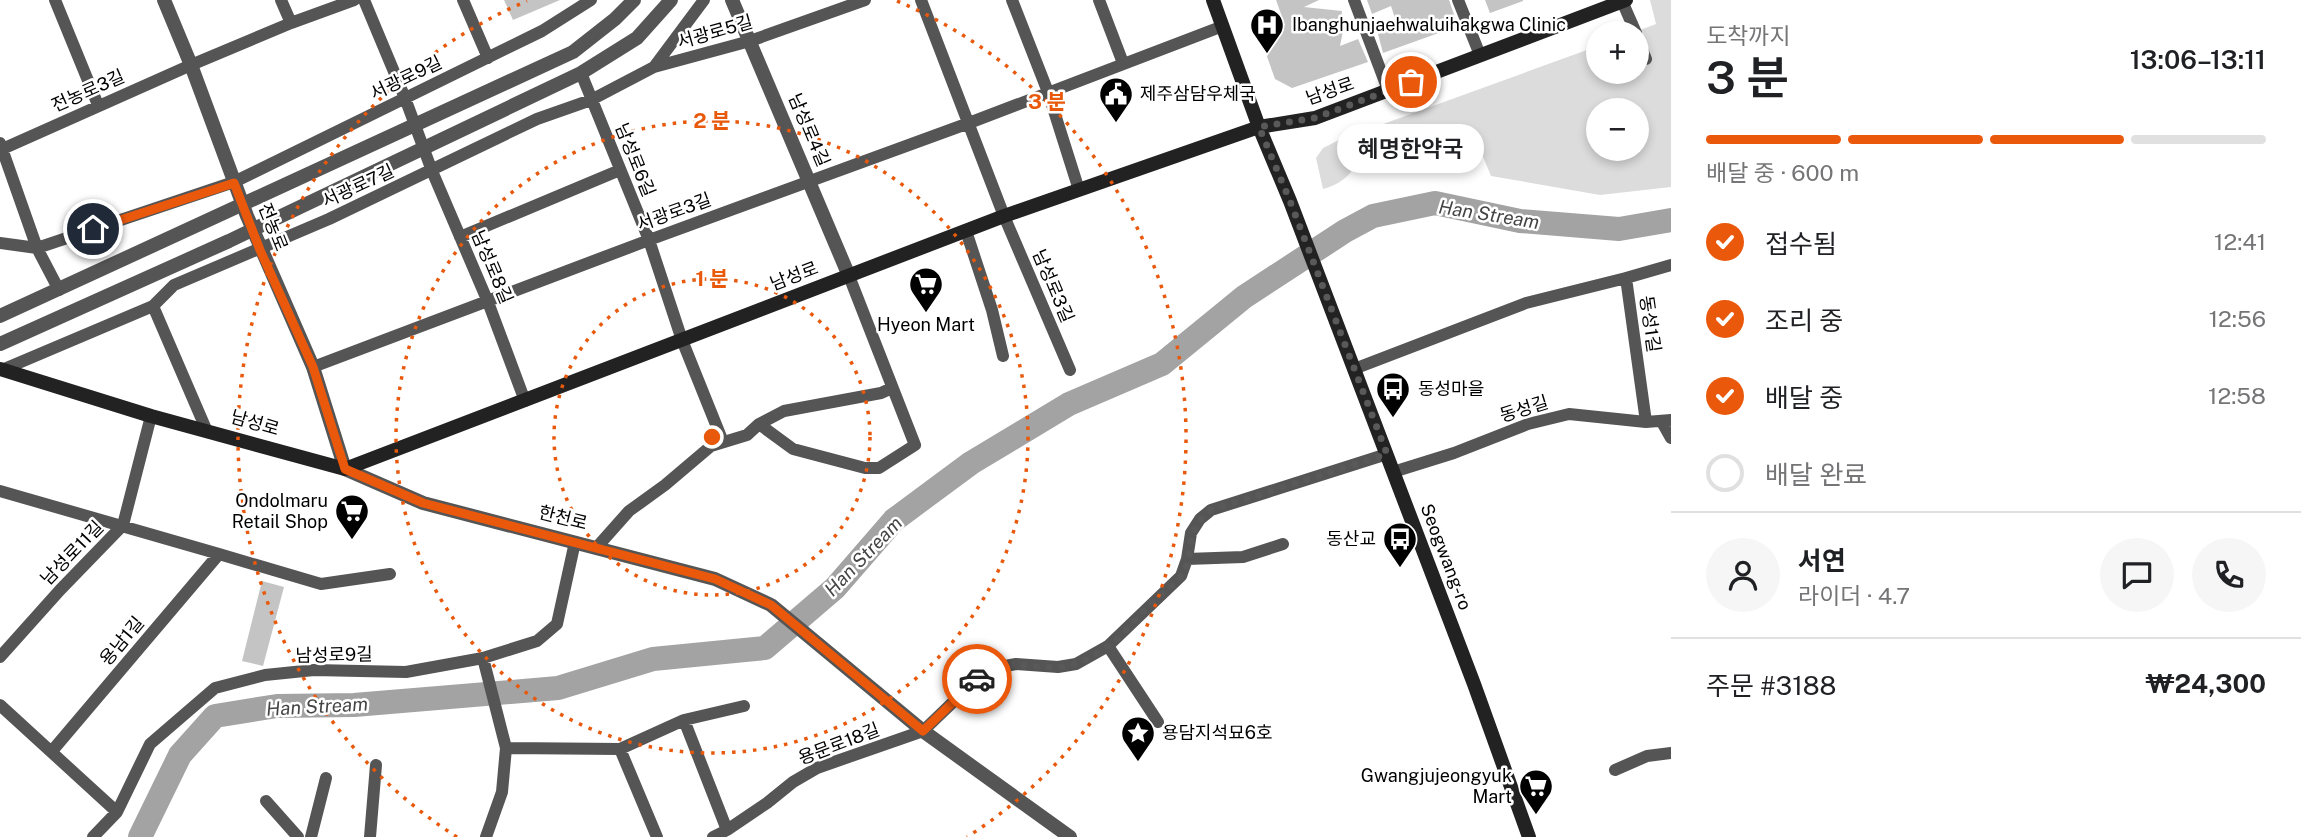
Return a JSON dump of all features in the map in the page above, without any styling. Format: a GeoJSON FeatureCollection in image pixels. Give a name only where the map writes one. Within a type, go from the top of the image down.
{"type":"FeatureCollection","features":[{"type":"Feature","properties":{"kind":"main road"},"geometry":{"type":"LineString","coordinates":[[1213,0],[1259,127]]}},
{"type":"Feature","properties":{"kind":"main road","name":"남성로"},"geometry":{"type":"LineString","coordinates":[[1,370],[151,416],[345,469],[1004,216],[1259,127],[1315,118],[1480,55],[1599,5],[1624,1]]}},
{"type":"Feature","properties":{"kind":"main road","name":"Seogwang-ro"},"geometry":{"type":"LineString","coordinates":[[1259,127],[1394,472],[1529,837]]}},
{"type":"Feature","properties":{"kind":"street"},"geometry":{"type":"LineString","coordinates":[[55,0],[98,105]]}},
{"type":"Feature","properties":{"kind":"street","name":"전농로"},"geometry":{"type":"LineString","coordinates":[[164,0],[260,250],[313,367],[345,469]]}},
{"type":"Feature","properties":{"kind":"street"},"geometry":{"type":"LineString","coordinates":[[281,0],[291,23]]}},
{"type":"Feature","properties":{"kind":"street","name":"전농로3길"},"geometry":{"type":"LineString","coordinates":[[1,147],[291,23],[354,0]]}},
{"type":"Feature","properties":{"kind":"street","name":"남성로8길"},"geometry":{"type":"LineString","coordinates":[[364,0],[488,302],[525,401]]}},
{"type":"Feature","properties":{"kind":"street"},"geometry":{"type":"LineString","coordinates":[[463,0],[488,58]]}},
{"type":"Feature","properties":{"kind":"street","name":"서광로9길"},"geometry":{"type":"LineString","coordinates":[[37,248],[234,183],[542,31],[591,0]]}},
{"type":"Feature","properties":{"kind":"street"},"geometry":{"type":"LineString","coordinates":[[0,316],[573,52],[615,19],[634,0]]}},
{"type":"Feature","properties":{"kind":"street"},"geometry":{"type":"LineString","coordinates":[[0,344],[253,229],[582,73],[637,38],[671,0]]}},
{"type":"Feature","properties":{"kind":"street","name":"서광로7길"},"geometry":{"type":"LineString","coordinates":[[1,370],[153,306],[174,285],[260,250],[432,171],[537,119],[592,100],[654,67],[704,0]]}},
{"type":"Feature","properties":{"kind":"street","name":"남성로4길"},"geometry":{"type":"LineString","coordinates":[[732,0],[849,276]]}},
{"type":"Feature","properties":{"kind":"street","name":"서광로5길"},"geometry":{"type":"LineString","coordinates":[[654,67],[750,41],[864,0]]}},
{"type":"Feature","properties":{"kind":"street"},"geometry":{"type":"LineString","coordinates":[[920,0],[1004,216]]}},
{"type":"Feature","properties":{"kind":"street"},"geometry":{"type":"LineString","coordinates":[[1012,0],[1048,92],[1079,190]]}},
{"type":"Feature","properties":{"kind":"street"},"geometry":{"type":"LineString","coordinates":[[1099,0],[1123,63]]}},
{"type":"Feature","properties":{"kind":"street"},"geometry":{"type":"LineString","coordinates":[[1354,0],[1388,90]]}},
{"type":"Feature","properties":{"kind":"street"},"geometry":{"type":"LineString","coordinates":[[1458,0],[1480,55]]}},
{"type":"Feature","properties":{"kind":"street"},"geometry":{"type":"LineString","coordinates":[[1624,1],[1631,21]]}},
{"type":"Feature","properties":{"kind":"street","name":"서광로3길"},"geometry":{"type":"LineString","coordinates":[[313,367],[1223,26]]}},
{"type":"Feature","properties":{"kind":"street","name":"남성로6길"},"geometry":{"type":"LineString","coordinates":[[582,73],[649,240],[682,340],[723,442]]}},
{"type":"Feature","properties":{"kind":"street"},"geometry":{"type":"LineString","coordinates":[[1,147],[37,248],[59,290]]}},
{"type":"Feature","properties":{"kind":"street"},"geometry":{"type":"LineString","coordinates":[[460,237],[620,170]]}},
{"type":"Feature","properties":{"kind":"street","name":"남성로3길"},"geometry":{"type":"LineString","coordinates":[[1004,216],[1070,370]]}},
{"type":"Feature","properties":{"kind":"street"},"geometry":{"type":"LineString","coordinates":[[965,231],[992,310],[1003,356]]}},
{"type":"Feature","properties":{"kind":"street"},"geometry":{"type":"LineString","coordinates":[[0,243],[37,248]]}},
{"type":"Feature","properties":{"kind":"street","name":"동성1길"},"geometry":{"type":"LineString","coordinates":[[1646,422],[1626,278],[1671,265]]}},
{"type":"Feature","properties":{"kind":"street"},"geometry":{"type":"LineString","coordinates":[[759,424],[793,449],[865,468],[879,468],[915,446],[849,276]]}},
{"type":"Feature","properties":{"kind":"street"},"geometry":{"type":"LineString","coordinates":[[1354,369],[1526,303],[1626,278]]}},
{"type":"Feature","properties":{"kind":"street"},"geometry":{"type":"LineString","coordinates":[[153,306],[206,429]]}},
{"type":"Feature","properties":{"kind":"street"},"geometry":{"type":"LineString","coordinates":[[597,547],[629,511],[711,446],[747,435],[759,424],[784,411],[881,393],[892,388]]}},
{"type":"Feature","properties":{"kind":"street","name":"동성길"},"geometry":{"type":"LineString","coordinates":[[1394,472],[1454,453],[1528,424],[1569,414],[1646,422],[1666,421]]}},
{"type":"Feature","properties":{"kind":"street","name":"남성로11길"},"geometry":{"type":"LineString","coordinates":[[0,657],[123,525],[151,416]]}},
{"type":"Feature","properties":{"kind":"street"},"geometry":{"type":"LineString","coordinates":[[1666,421],[1671,438]]}},
{"type":"Feature","properties":{"kind":"street","name":"용문로18길"},"geometry":{"type":"LineString","coordinates":[[713,837],[817,768],[923,731],[980,676],[1000,667],[1016,664],[1058,667],[1076,664],[1108,646],[1181,576],[1191,533],[1200,519],[1211,510],[1387,454]]}},
{"type":"Feature","properties":{"kind":"street","name":"한천로"},"geometry":{"type":"LineString","coordinates":[[345,469],[423,503],[715,579],[771,605],[923,731]]}},
{"type":"Feature","properties":{"kind":"street"},"geometry":{"type":"LineString","coordinates":[[2,494],[123,525],[321,584],[390,574]]}},
{"type":"Feature","properties":{"kind":"street","name":"남성로9길"},"geometry":{"type":"LineString","coordinates":[[93,837],[117,812],[150,744],[215,688],[264,675],[314,670],[407,672],[483,659],[537,641],[557,624],[575,542]]}},
{"type":"Feature","properties":{"kind":"street"},"geometry":{"type":"LineString","coordinates":[[1187,559],[1243,556],[1283,544]]}},
{"type":"Feature","properties":{"kind":"street","name":"용남1길"},"geometry":{"type":"LineString","coordinates":[[52,751],[219,554]]}},
{"type":"Feature","properties":{"kind":"street"},"geometry":{"type":"LineString","coordinates":[[1108,646],[1158,722]]}},
{"type":"Feature","properties":{"kind":"street"},"geometry":{"type":"LineString","coordinates":[[483,659],[506,748],[502,792],[486,837]]}},
{"type":"Feature","properties":{"kind":"street"},"geometry":{"type":"LineString","coordinates":[[0,705],[117,812]]}},
{"type":"Feature","properties":{"kind":"street"},"geometry":{"type":"LineString","coordinates":[[506,748],[620,749],[684,720],[744,706]]}},
{"type":"Feature","properties":{"kind":"street"},"geometry":{"type":"LineString","coordinates":[[684,720],[727,830]]}},
{"type":"Feature","properties":{"kind":"street"},"geometry":{"type":"LineString","coordinates":[[923,731],[1070,837]]}},
{"type":"Feature","properties":{"kind":"street"},"geometry":{"type":"LineString","coordinates":[[620,749],[657,837]]}},
{"type":"Feature","properties":{"kind":"street"},"geometry":{"type":"LineString","coordinates":[[1615,770],[1647,756],[1671,753]]}},
{"type":"Feature","properties":{"kind":"street"},"geometry":{"type":"LineString","coordinates":[[370,837],[376,765]]}},
{"type":"Feature","properties":{"kind":"street"},"geometry":{"type":"LineString","coordinates":[[311,837],[326,778]]}},
{"type":"Feature","properties":{"kind":"street"},"geometry":{"type":"LineString","coordinates":[[266,801],[298,837]]}},
{"type":"Feature","properties":{"kind":"shaded area"},"geometry":{"type":"Polygon","coordinates":[[[1650,0],[1671,0],[1671,187],[1600,195],[1491,176],[1479,147],[1421,142],[1358,162],[1344,179],[1323,189],[1316,158],[1323,148],[1586,50],[1586,84],[1649,84],[1649,27],[1656,24],[1650,0]]]}},
{"type":"Feature","properties":{"kind":"building"},"geometry":{"type":"Polygon","coordinates":[[[504,0],[560,0],[513,20],[504,0]]]}},
{"type":"Feature","properties":{"kind":"building"},"geometry":{"type":"Polygon","coordinates":[[[1276,0],[1319,0],[1304,7],[1342,11],[1340,31],[1343,31],[1340,46],[1358,39],[1368,62],[1292,88],[1275,79],[1259,34],[1285,25],[1276,0]]]}},
{"type":"Feature","properties":{"kind":"building"},"geometry":{"type":"Polygon","coordinates":[[[1367,0],[1449,0],[1458,26],[1383,53],[1378,34],[1398,27],[1391,6],[1372,14],[1367,0]]]}},
{"type":"Feature","properties":{"kind":"building"},"geometry":{"type":"Polygon","coordinates":[[[1485,0],[1523,0],[1523,1],[1490,13],[1485,0]]]}},
{"type":"Feature","properties":{"kind":"building"},"geometry":{"type":"Polygon","coordinates":[[[262,581],[284,587],[263,666],[242,661],[262,581]]]}},
{"type":"Feature","properties":{"kind":"waterway","name":"Han Stream"},"geometry":{"type":"LineString","coordinates":[[140,837],[180,755],[215,716],[277,706],[354,705],[558,688],[653,659],[765,648],[835,588],[894,520],[971,463],[1069,404],[1162,364],[1244,297],[1345,231],[1373,216],[1435,203],[1520,221],[1619,229],[1671,220]]}},
{"type":"Feature","properties":{"kind":"way so far"},"geometry":{"type":"LineString","coordinates":[[977,679],[1000,667],[1016,664],[1058,667],[1076,664],[1108,646],[1181,576],[1191,533],[1200,519],[1211,510],[1387,454],[1259,127],[1315,118],[1411,82]]}},
{"type":"Feature","properties":{"kind":"place","name":"Ibanghunjaehwaluihakgwa Clinic"},"geometry":{"type":"Point","coordinates":[1267,55]}},
{"type":"Feature","properties":{"kind":"place","name":"혜명한약국"},"geometry":{"type":"Point","coordinates":[1411,82]}},
{"type":"Feature","properties":{"kind":"place","name":"제주삼담우체국"},"geometry":{"type":"Point","coordinates":[1116,124]}},
{"type":"Feature","properties":{"kind":"place","name":"Hyeon Mart"},"geometry":{"type":"Point","coordinates":[926,314]}},
{"type":"Feature","properties":{"kind":"place","name":"동성마을"},"geometry":{"type":"Point","coordinates":[1393,419]}},
{"type":"Feature","properties":{"kind":"place","name":"Ondolmaru Retail Shop"},"geometry":{"type":"Point","coordinates":[352,541]}},
{"type":"Feature","properties":{"kind":"place","name":"동산교"},"geometry":{"type":"Point","coordinates":[1400,569]}},
{"type":"Feature","properties":{"kind":"place","name":"용담지석묘6호"},"geometry":{"type":"Point","coordinates":[1138,763]}},
{"type":"Feature","properties":{"kind":"place","name":"Gwangjujeongyuk Mart"},"geometry":{"type":"Point","coordinates":[1536,816]}},
{"type":"Feature","properties":{"kind":"route"},"geometry":{"type":"LineString","coordinates":[[93,229],[234,183],[260,250],[313,367],[345,469],[423,503],[715,579],[771,605],[923,731],[977,679]]}}]}
